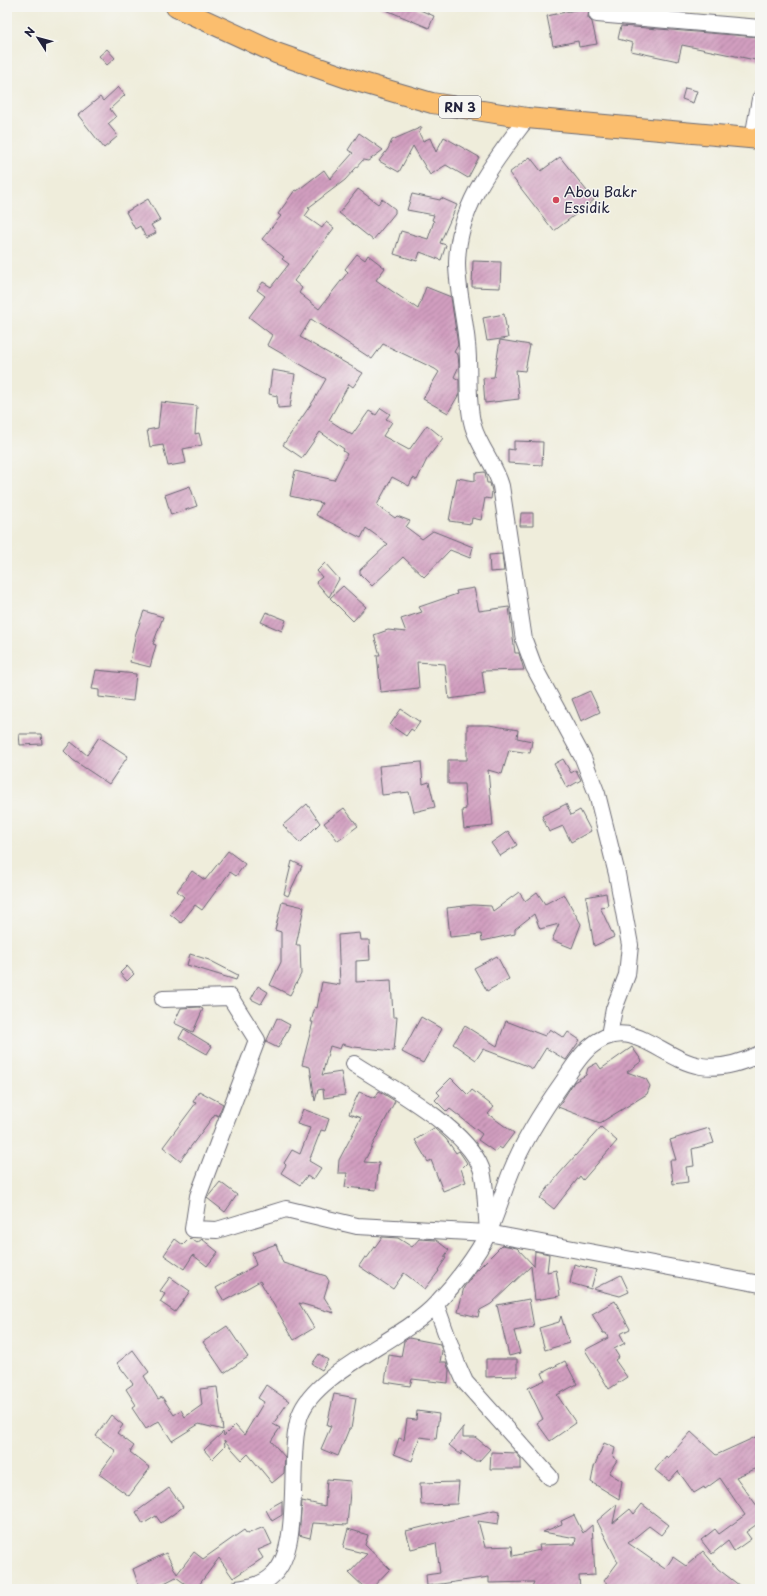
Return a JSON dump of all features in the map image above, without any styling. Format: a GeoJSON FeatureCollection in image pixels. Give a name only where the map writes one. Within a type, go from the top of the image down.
{"type":"FeatureCollection","features":[{"type":"Feature","properties":{"kind":"main road","name":"RN 3"},"geometry":{"type":"LineString","coordinates":[[176,7],[276,53],[353,80],[432,103],[527,118],[757,139]]}},
{"type":"Feature","properties":{"kind":"street"},"geometry":{"type":"LineString","coordinates":[[598,14],[760,28]]}},
{"type":"Feature","properties":{"kind":"street"},"geometry":{"type":"LineString","coordinates":[[757,139],[760,99]]}},
{"type":"Feature","properties":{"kind":"street"},"geometry":{"type":"LineString","coordinates":[[527,118],[479,186],[467,210],[460,237],[457,263],[467,345],[470,409],[473,426],[478,438],[495,467],[501,486],[521,626],[528,653],[564,725],[583,758],[597,794],[617,874],[630,945],[627,975],[614,1009],[609,1035]]}},
{"type":"Feature","properties":{"kind":"street"},"geometry":{"type":"LineString","coordinates":[[163,999],[230,997],[257,1040],[198,1196],[193,1229],[217,1230],[286,1209],[357,1226],[488,1233],[760,1284]]}},
{"type":"Feature","properties":{"kind":"street"},"geometry":{"type":"LineString","coordinates":[[237,1589],[252,1587],[263,1583],[273,1576],[286,1555],[294,1478],[297,1426],[301,1413],[308,1402],[327,1381],[407,1329],[436,1305],[467,1265],[488,1233],[514,1165],[538,1118],[588,1048],[609,1035],[619,1033],[631,1035],[680,1059],[700,1066],[735,1063],[760,1054]]}},
{"type":"Feature","properties":{"kind":"street"},"geometry":{"type":"LineString","coordinates":[[354,1064],[403,1095],[451,1129],[472,1151],[481,1169],[488,1233]]}},
{"type":"Feature","properties":{"kind":"street"},"geometry":{"type":"LineString","coordinates":[[436,1305],[456,1364],[466,1382],[550,1477]]}},
{"type":"Feature","properties":{"kind":"building"},"geometry":{"type":"Polygon","coordinates":[[[379,7],[413,7],[434,16],[429,28],[379,7]]]}},
{"type":"Feature","properties":{"kind":"building"},"geometry":{"type":"Polygon","coordinates":[[[589,7],[588,18],[592,22],[597,44],[579,47],[578,41],[553,46],[547,16],[589,7]]]}},
{"type":"Feature","properties":{"kind":"building"},"geometry":{"type":"Polygon","coordinates":[[[621,26],[759,37],[760,61],[682,45],[678,61],[631,51],[633,43],[618,39],[621,26]]]}},
{"type":"Feature","properties":{"kind":"building"},"geometry":{"type":"Polygon","coordinates":[[[107,49],[115,58],[107,65],[99,56],[107,49]]]}},
{"type":"Feature","properties":{"kind":"building"},"geometry":{"type":"Polygon","coordinates":[[[118,87],[125,95],[110,109],[116,117],[108,124],[118,136],[104,148],[78,115],[100,97],[103,101],[118,87]]]}},
{"type":"Feature","properties":{"kind":"building"},"geometry":{"type":"Polygon","coordinates":[[[685,88],[697,91],[693,103],[682,99],[685,88]]]}},
{"type":"Feature","properties":{"kind":"building"},"geometry":{"type":"Polygon","coordinates":[[[422,127],[419,133],[423,141],[430,138],[436,152],[444,137],[479,157],[468,178],[446,165],[430,175],[413,146],[399,172],[379,161],[388,149],[392,140],[422,127]]]}},
{"type":"Feature","properties":{"kind":"building"},"geometry":{"type":"Polygon","coordinates":[[[359,133],[383,150],[368,161],[363,160],[345,180],[308,208],[310,209],[305,216],[322,228],[326,222],[334,228],[294,281],[302,288],[299,293],[319,309],[348,272],[345,269],[357,254],[365,260],[368,255],[385,268],[376,280],[418,309],[426,287],[451,297],[458,345],[454,352],[458,355],[459,366],[454,377],[459,380],[459,394],[448,413],[423,399],[439,372],[435,369],[383,344],[372,359],[311,319],[300,337],[363,373],[353,387],[349,384],[329,420],[352,435],[369,411],[376,415],[381,408],[390,414],[386,419],[392,422],[383,436],[409,450],[427,425],[443,438],[427,459],[417,480],[413,478],[409,486],[392,477],[377,505],[395,518],[397,516],[410,521],[406,527],[422,539],[433,531],[473,547],[470,558],[450,550],[424,577],[403,557],[372,586],[360,574],[360,570],[388,544],[366,528],[361,538],[316,515],[322,503],[290,496],[295,471],[334,480],[347,454],[343,451],[344,449],[320,432],[302,458],[283,445],[314,400],[326,379],[267,345],[272,335],[249,317],[265,296],[257,290],[263,282],[271,287],[289,264],[282,259],[284,257],[262,239],[281,216],[278,214],[295,190],[297,191],[324,170],[330,179],[353,153],[348,150],[359,133]]]}},
{"type":"Feature","properties":{"kind":"building"},"geometry":{"type":"Polygon","coordinates":[[[530,157],[541,171],[560,157],[594,200],[554,231],[509,173],[530,157]]]}},
{"type":"Feature","properties":{"kind":"building"},"geometry":{"type":"Polygon","coordinates":[[[358,189],[378,204],[382,199],[395,209],[395,213],[373,240],[339,213],[358,189]]]}},
{"type":"Feature","properties":{"kind":"building"},"geometry":{"type":"Polygon","coordinates":[[[412,194],[440,200],[441,198],[457,205],[440,243],[446,245],[441,260],[420,252],[417,261],[394,254],[401,231],[428,239],[434,221],[432,220],[434,215],[407,210],[412,194]]]}},
{"type":"Feature","properties":{"kind":"building"},"geometry":{"type":"Polygon","coordinates":[[[148,199],[160,220],[151,225],[156,233],[146,238],[140,226],[135,229],[126,212],[148,199]]]}},
{"type":"Feature","properties":{"kind":"building"},"geometry":{"type":"Polygon","coordinates":[[[473,261],[501,262],[500,288],[472,287],[473,261]]]}},
{"type":"Feature","properties":{"kind":"building"},"geometry":{"type":"Polygon","coordinates":[[[504,314],[508,338],[487,341],[483,318],[504,314]]]}},
{"type":"Feature","properties":{"kind":"building"},"geometry":{"type":"Polygon","coordinates":[[[500,340],[530,345],[525,371],[516,370],[519,399],[485,403],[483,378],[494,377],[500,340]]]}},
{"type":"Feature","properties":{"kind":"building"},"geometry":{"type":"Polygon","coordinates":[[[272,370],[295,374],[290,407],[278,408],[277,396],[269,394],[272,370]]]}},
{"type":"Feature","properties":{"kind":"building"},"geometry":{"type":"Polygon","coordinates":[[[161,402],[197,406],[195,434],[199,433],[202,445],[183,449],[186,463],[168,466],[163,445],[150,447],[147,430],[158,428],[161,402]]]}},
{"type":"Feature","properties":{"kind":"building"},"geometry":{"type":"Polygon","coordinates":[[[514,441],[543,442],[542,465],[508,463],[508,449],[514,450],[514,441]]]}},
{"type":"Feature","properties":{"kind":"building"},"geometry":{"type":"Polygon","coordinates":[[[485,472],[487,483],[490,483],[492,491],[491,499],[485,498],[481,520],[472,518],[471,524],[449,521],[457,478],[475,481],[475,473],[485,472]]]}},
{"type":"Feature","properties":{"kind":"building"},"geometry":{"type":"Polygon","coordinates":[[[190,486],[197,506],[171,515],[165,495],[190,486]]]}},
{"type":"Feature","properties":{"kind":"building"},"geometry":{"type":"Polygon","coordinates":[[[521,513],[533,513],[533,526],[520,526],[521,513]]]}},
{"type":"Feature","properties":{"kind":"building"},"geometry":{"type":"Polygon","coordinates":[[[502,554],[504,571],[490,572],[489,555],[502,554]]]}},
{"type":"Feature","properties":{"kind":"building"},"geometry":{"type":"Polygon","coordinates":[[[325,563],[339,579],[329,597],[316,582],[322,577],[317,571],[325,563]]]}},
{"type":"Feature","properties":{"kind":"building"},"geometry":{"type":"Polygon","coordinates":[[[343,586],[366,607],[353,621],[330,598],[343,586]]]}},
{"type":"Feature","properties":{"kind":"building"},"geometry":{"type":"Polygon","coordinates":[[[474,588],[479,611],[509,607],[515,653],[519,653],[524,670],[482,671],[485,694],[449,699],[445,664],[417,662],[419,688],[381,692],[377,655],[380,655],[374,635],[388,630],[406,632],[401,619],[422,612],[419,607],[457,594],[456,591],[474,588]]]}},
{"type":"Feature","properties":{"kind":"building"},"geometry":{"type":"Polygon","coordinates":[[[144,611],[163,617],[153,644],[156,645],[150,667],[130,662],[136,633],[144,611]]]}},
{"type":"Feature","properties":{"kind":"building"},"geometry":{"type":"Polygon","coordinates":[[[266,612],[286,620],[282,631],[261,622],[266,612]]]}},
{"type":"Feature","properties":{"kind":"building"},"geometry":{"type":"Polygon","coordinates":[[[96,670],[136,674],[133,701],[99,697],[99,690],[92,689],[96,670]]]}},
{"type":"Feature","properties":{"kind":"building"},"geometry":{"type":"Polygon","coordinates":[[[590,691],[600,712],[581,721],[572,699],[590,691]]]}},
{"type":"Feature","properties":{"kind":"building"},"geometry":{"type":"Polygon","coordinates":[[[401,709],[420,722],[414,731],[411,729],[406,736],[390,725],[401,709]]]}},
{"type":"Feature","properties":{"kind":"building"},"geometry":{"type":"Polygon","coordinates":[[[467,725],[489,725],[518,730],[517,738],[532,741],[530,753],[509,750],[502,774],[488,770],[493,826],[464,829],[462,810],[466,809],[464,784],[448,784],[448,760],[467,760],[467,725]]]}},
{"type":"Feature","properties":{"kind":"building"},"geometry":{"type":"Polygon","coordinates":[[[19,734],[41,734],[42,744],[20,745],[19,734]]]}},
{"type":"Feature","properties":{"kind":"building"},"geometry":{"type":"Polygon","coordinates":[[[99,737],[128,756],[109,784],[73,760],[64,751],[71,742],[87,755],[99,737]]]}},
{"type":"Feature","properties":{"kind":"building"},"geometry":{"type":"Polygon","coordinates":[[[563,759],[571,773],[576,770],[581,780],[567,788],[554,764],[563,759]]]}},
{"type":"Feature","properties":{"kind":"building"},"geometry":{"type":"Polygon","coordinates":[[[421,762],[423,784],[429,782],[435,807],[414,812],[409,792],[382,795],[379,766],[421,762]]]}},
{"type":"Feature","properties":{"kind":"building"},"geometry":{"type":"Polygon","coordinates":[[[307,804],[320,823],[300,843],[283,825],[307,804]]]}},
{"type":"Feature","properties":{"kind":"building"},"geometry":{"type":"Polygon","coordinates":[[[566,804],[571,815],[580,810],[591,831],[571,842],[563,826],[549,832],[542,816],[566,804]]]}},
{"type":"Feature","properties":{"kind":"building"},"geometry":{"type":"Polygon","coordinates":[[[344,808],[358,826],[338,841],[324,823],[344,808]]]}},
{"type":"Feature","properties":{"kind":"building"},"geometry":{"type":"Polygon","coordinates":[[[508,831],[517,845],[500,856],[491,843],[508,831]]]}},
{"type":"Feature","properties":{"kind":"building"},"geometry":{"type":"Polygon","coordinates":[[[228,851],[245,864],[236,876],[230,872],[202,910],[195,905],[181,923],[170,914],[184,897],[177,891],[192,871],[205,880],[228,851]]]}},
{"type":"Feature","properties":{"kind":"building"},"geometry":{"type":"Polygon","coordinates":[[[292,861],[302,866],[288,896],[284,894],[292,861]]]}},
{"type":"Feature","properties":{"kind":"building"},"geometry":{"type":"Polygon","coordinates":[[[519,892],[525,901],[537,892],[545,904],[564,894],[581,924],[572,948],[552,940],[559,924],[540,929],[534,914],[515,929],[515,934],[482,941],[481,934],[450,937],[447,908],[473,905],[491,906],[493,911],[519,892]]]}},
{"type":"Feature","properties":{"kind":"building"},"geometry":{"type":"Polygon","coordinates":[[[606,893],[608,906],[600,907],[614,937],[594,946],[586,897],[606,893]]]}},
{"type":"Feature","properties":{"kind":"building"},"geometry":{"type":"Polygon","coordinates":[[[282,902],[304,907],[296,945],[300,945],[301,974],[290,995],[270,985],[281,962],[281,932],[275,930],[282,902]]]}},
{"type":"Feature","properties":{"kind":"building"},"geometry":{"type":"Polygon","coordinates":[[[360,933],[361,940],[369,940],[370,960],[356,961],[356,982],[391,980],[393,1017],[397,1017],[394,1051],[354,1047],[342,1044],[340,1049],[330,1046],[322,1075],[341,1072],[345,1095],[324,1098],[323,1089],[318,1090],[315,1101],[310,1067],[302,1065],[313,1022],[311,1022],[315,1007],[317,1008],[322,982],[340,985],[338,935],[360,933]]]}},
{"type":"Feature","properties":{"kind":"building"},"geometry":{"type":"Polygon","coordinates":[[[190,954],[209,960],[238,975],[236,980],[187,965],[190,954]]]}},
{"type":"Feature","properties":{"kind":"building"},"geometry":{"type":"Polygon","coordinates":[[[497,956],[509,979],[487,991],[474,968],[497,956]]]}},
{"type":"Feature","properties":{"kind":"building"},"geometry":{"type":"Polygon","coordinates":[[[127,966],[134,974],[127,981],[120,973],[127,966]]]}},
{"type":"Feature","properties":{"kind":"building"},"geometry":{"type":"Polygon","coordinates":[[[258,986],[268,992],[261,1004],[251,999],[258,986]]]}},
{"type":"Feature","properties":{"kind":"building"},"geometry":{"type":"Polygon","coordinates":[[[199,1007],[203,1009],[193,1032],[174,1023],[181,1008],[199,1007]]]}},
{"type":"Feature","properties":{"kind":"building"},"geometry":{"type":"Polygon","coordinates":[[[421,1017],[442,1029],[423,1063],[402,1052],[421,1017]]]}},
{"type":"Feature","properties":{"kind":"building"},"geometry":{"type":"Polygon","coordinates":[[[277,1018],[290,1025],[278,1048],[266,1042],[277,1018]]]}},
{"type":"Feature","properties":{"kind":"building"},"geometry":{"type":"Polygon","coordinates":[[[506,1021],[545,1036],[550,1029],[564,1038],[568,1032],[580,1040],[566,1060],[546,1048],[533,1069],[483,1049],[476,1060],[453,1044],[465,1026],[497,1046],[506,1021]]]}},
{"type":"Feature","properties":{"kind":"building"},"geometry":{"type":"Polygon","coordinates":[[[184,1029],[212,1046],[207,1054],[179,1038],[184,1029]]]}},
{"type":"Feature","properties":{"kind":"building"},"geometry":{"type":"Polygon","coordinates":[[[632,1047],[642,1061],[627,1072],[646,1079],[650,1086],[647,1094],[600,1123],[558,1107],[574,1082],[586,1075],[588,1068],[597,1063],[601,1069],[632,1047]]]}},
{"type":"Feature","properties":{"kind":"building"},"geometry":{"type":"Polygon","coordinates":[[[451,1078],[468,1095],[472,1090],[494,1107],[488,1114],[514,1133],[502,1149],[499,1147],[495,1152],[478,1140],[482,1134],[450,1109],[447,1112],[435,1100],[440,1095],[437,1092],[451,1078]]]}},
{"type":"Feature","properties":{"kind":"building"},"geometry":{"type":"Polygon","coordinates":[[[199,1091],[223,1104],[218,1116],[215,1114],[180,1161],[163,1147],[196,1103],[193,1102],[199,1091]]]}},
{"type":"Feature","properties":{"kind":"building"},"geometry":{"type":"Polygon","coordinates":[[[379,1091],[395,1101],[364,1162],[379,1163],[376,1190],[345,1187],[347,1173],[338,1173],[339,1160],[361,1118],[349,1114],[359,1092],[375,1098],[379,1091]]]}},
{"type":"Feature","properties":{"kind":"building"},"geometry":{"type":"Polygon","coordinates":[[[303,1109],[329,1119],[325,1131],[321,1130],[309,1161],[321,1168],[313,1180],[307,1176],[300,1185],[281,1173],[286,1165],[284,1163],[292,1150],[300,1154],[310,1128],[297,1124],[303,1109]]]}},
{"type":"Feature","properties":{"kind":"building"},"geometry":{"type":"Polygon","coordinates":[[[601,1127],[617,1141],[583,1180],[580,1176],[554,1209],[540,1198],[559,1174],[601,1127]]]}},
{"type":"Feature","properties":{"kind":"building"},"geometry":{"type":"Polygon","coordinates":[[[434,1128],[446,1139],[456,1153],[459,1151],[467,1163],[461,1169],[466,1182],[443,1191],[431,1160],[428,1162],[415,1140],[434,1128]]]}},
{"type":"Feature","properties":{"kind":"building"},"geometry":{"type":"Polygon","coordinates":[[[709,1128],[714,1143],[692,1149],[694,1166],[686,1167],[688,1182],[673,1184],[670,1160],[676,1160],[670,1140],[709,1128]]]}},
{"type":"Feature","properties":{"kind":"building"},"geometry":{"type":"Polygon","coordinates":[[[220,1182],[237,1195],[225,1212],[207,1198],[220,1182]]]}},
{"type":"Feature","properties":{"kind":"building"},"geometry":{"type":"Polygon","coordinates":[[[382,1237],[398,1238],[412,1247],[419,1239],[436,1240],[449,1250],[444,1257],[446,1258],[438,1270],[439,1271],[425,1289],[404,1273],[393,1289],[359,1266],[365,1257],[367,1258],[382,1237]]]}},
{"type":"Feature","properties":{"kind":"building"},"geometry":{"type":"Polygon","coordinates":[[[190,1238],[197,1243],[202,1239],[218,1252],[207,1266],[193,1255],[184,1269],[164,1255],[175,1239],[183,1245],[190,1238]]]}},
{"type":"Feature","properties":{"kind":"building"},"geometry":{"type":"Polygon","coordinates":[[[276,1244],[283,1263],[326,1276],[329,1281],[324,1297],[334,1313],[299,1303],[314,1328],[294,1340],[260,1281],[224,1301],[216,1288],[256,1265],[252,1253],[276,1244]]]}},
{"type":"Feature","properties":{"kind":"building"},"geometry":{"type":"Polygon","coordinates":[[[502,1245],[517,1248],[534,1266],[535,1251],[549,1254],[547,1272],[556,1270],[560,1296],[535,1300],[531,1266],[491,1304],[480,1310],[478,1317],[458,1312],[464,1287],[476,1271],[502,1245]]]}},
{"type":"Feature","properties":{"kind":"building"},"geometry":{"type":"Polygon","coordinates":[[[574,1264],[596,1270],[591,1289],[570,1283],[574,1264]]]}},
{"type":"Feature","properties":{"kind":"building"},"geometry":{"type":"Polygon","coordinates":[[[621,1275],[629,1292],[620,1296],[593,1289],[621,1275]]]}},
{"type":"Feature","properties":{"kind":"building"},"geometry":{"type":"Polygon","coordinates":[[[170,1277],[190,1291],[175,1312],[160,1302],[165,1294],[160,1291],[170,1277]]]}},
{"type":"Feature","properties":{"kind":"building"},"geometry":{"type":"Polygon","coordinates":[[[529,1299],[534,1327],[514,1331],[520,1353],[509,1356],[497,1305],[529,1299]]]}},
{"type":"Feature","properties":{"kind":"building"},"geometry":{"type":"Polygon","coordinates":[[[615,1301],[630,1329],[620,1334],[625,1343],[614,1349],[619,1357],[615,1360],[627,1377],[609,1389],[585,1350],[608,1338],[606,1333],[603,1333],[592,1314],[615,1301]]]}},
{"type":"Feature","properties":{"kind":"building"},"geometry":{"type":"Polygon","coordinates":[[[561,1316],[569,1343],[545,1350],[539,1328],[559,1322],[561,1316]]]}},
{"type":"Feature","properties":{"kind":"building"},"geometry":{"type":"Polygon","coordinates":[[[227,1326],[248,1357],[224,1373],[203,1342],[227,1326]]]}},
{"type":"Feature","properties":{"kind":"building"},"geometry":{"type":"Polygon","coordinates":[[[409,1338],[440,1344],[442,1351],[440,1362],[446,1362],[449,1370],[448,1383],[412,1379],[410,1386],[385,1382],[389,1355],[401,1357],[404,1341],[409,1338]]]}},
{"type":"Feature","properties":{"kind":"building"},"geometry":{"type":"Polygon","coordinates":[[[133,1350],[149,1372],[144,1376],[158,1399],[162,1397],[174,1415],[181,1410],[185,1417],[202,1405],[200,1389],[217,1387],[223,1430],[199,1424],[172,1441],[159,1421],[146,1429],[132,1408],[136,1405],[126,1389],[133,1384],[117,1363],[133,1350]]]}},
{"type":"Feature","properties":{"kind":"building"},"geometry":{"type":"Polygon","coordinates":[[[319,1354],[328,1360],[322,1370],[312,1364],[319,1354]]]}},
{"type":"Feature","properties":{"kind":"building"},"geometry":{"type":"Polygon","coordinates":[[[486,1359],[517,1359],[517,1376],[486,1377],[486,1359]]]}},
{"type":"Feature","properties":{"kind":"building"},"geometry":{"type":"Polygon","coordinates":[[[565,1361],[577,1384],[557,1395],[576,1423],[550,1441],[537,1423],[543,1419],[528,1388],[545,1380],[542,1373],[565,1361]]]}},
{"type":"Feature","properties":{"kind":"building"},"geometry":{"type":"Polygon","coordinates":[[[266,1385],[289,1401],[273,1424],[280,1428],[271,1441],[285,1457],[284,1473],[272,1483],[248,1454],[242,1460],[224,1440],[225,1446],[212,1459],[204,1450],[223,1432],[224,1436],[235,1425],[244,1435],[264,1402],[258,1398],[266,1385]]]}},
{"type":"Feature","properties":{"kind":"building"},"geometry":{"type":"Polygon","coordinates":[[[334,1394],[356,1398],[351,1429],[349,1429],[338,1456],[321,1449],[331,1426],[327,1425],[334,1394]]]}},
{"type":"Feature","properties":{"kind":"building"},"geometry":{"type":"Polygon","coordinates":[[[417,1411],[439,1414],[436,1439],[420,1437],[412,1461],[394,1454],[399,1438],[404,1440],[407,1419],[416,1420],[417,1411]]]}},
{"type":"Feature","properties":{"kind":"building"},"geometry":{"type":"Polygon","coordinates":[[[111,1415],[123,1425],[117,1433],[134,1446],[130,1452],[150,1468],[129,1496],[99,1474],[116,1451],[96,1436],[111,1415]]]}},
{"type":"Feature","properties":{"kind":"building"},"geometry":{"type":"Polygon","coordinates":[[[463,1427],[463,1437],[475,1437],[490,1449],[479,1461],[474,1461],[461,1451],[461,1455],[449,1445],[463,1427]]]}},
{"type":"Feature","properties":{"kind":"building"},"geometry":{"type":"Polygon","coordinates":[[[691,1432],[716,1455],[760,1435],[760,1467],[736,1477],[760,1510],[760,1522],[746,1532],[751,1539],[734,1551],[728,1541],[712,1554],[701,1540],[715,1529],[719,1534],[745,1515],[720,1478],[705,1489],[704,1487],[694,1493],[678,1471],[669,1481],[655,1470],[666,1456],[668,1458],[691,1432]]]}},
{"type":"Feature","properties":{"kind":"building"},"geometry":{"type":"Polygon","coordinates":[[[604,1443],[615,1448],[613,1457],[617,1460],[609,1473],[622,1481],[619,1499],[591,1482],[594,1467],[604,1443]]]}},
{"type":"Feature","properties":{"kind":"building"},"geometry":{"type":"Polygon","coordinates":[[[491,1452],[516,1453],[521,1459],[521,1469],[490,1469],[491,1452]]]}},
{"type":"Feature","properties":{"kind":"building"},"geometry":{"type":"Polygon","coordinates":[[[327,1479],[351,1481],[347,1525],[313,1523],[310,1538],[299,1535],[302,1501],[325,1506],[327,1479]]]}},
{"type":"Feature","properties":{"kind":"building"},"geometry":{"type":"Polygon","coordinates":[[[459,1482],[457,1504],[421,1505],[420,1483],[459,1482]]]}},
{"type":"Feature","properties":{"kind":"building"},"geometry":{"type":"Polygon","coordinates":[[[169,1488],[183,1507],[161,1523],[156,1516],[143,1524],[136,1512],[169,1488]]]}},
{"type":"Feature","properties":{"kind":"building"},"geometry":{"type":"Polygon","coordinates":[[[282,1501],[282,1515],[272,1521],[266,1510],[282,1501]]]}},
{"type":"Feature","properties":{"kind":"building"},"geometry":{"type":"Polygon","coordinates":[[[617,1504],[613,1523],[630,1509],[634,1514],[642,1504],[669,1525],[661,1535],[649,1526],[628,1543],[665,1569],[673,1557],[686,1566],[703,1551],[718,1569],[744,1589],[615,1589],[604,1581],[618,1562],[597,1521],[617,1504]]]}},
{"type":"Feature","properties":{"kind":"building"},"geometry":{"type":"Polygon","coordinates":[[[494,1510],[500,1511],[498,1524],[478,1521],[485,1547],[512,1546],[513,1556],[540,1550],[539,1545],[575,1544],[576,1538],[543,1532],[562,1524],[561,1521],[574,1515],[583,1533],[592,1525],[595,1575],[579,1576],[580,1589],[531,1589],[534,1582],[489,1583],[489,1577],[427,1586],[426,1575],[440,1573],[436,1543],[411,1549],[406,1531],[494,1510]]]}},
{"type":"Feature","properties":{"kind":"building"},"geometry":{"type":"Polygon","coordinates":[[[264,1527],[272,1544],[258,1550],[263,1558],[233,1578],[219,1558],[196,1589],[192,1589],[176,1577],[153,1589],[140,1589],[133,1569],[166,1553],[177,1574],[194,1552],[203,1559],[244,1530],[247,1534],[264,1527]]]}},
{"type":"Feature","properties":{"kind":"building"},"geometry":{"type":"Polygon","coordinates":[[[348,1529],[368,1535],[365,1545],[390,1569],[371,1589],[366,1589],[349,1573],[367,1554],[343,1548],[348,1529]]]}},
{"type":"Feature","properties":{"kind":"place","name":"Abou Bakr Essidik"},"geometry":{"type":"Point","coordinates":[556,200]}}]}
